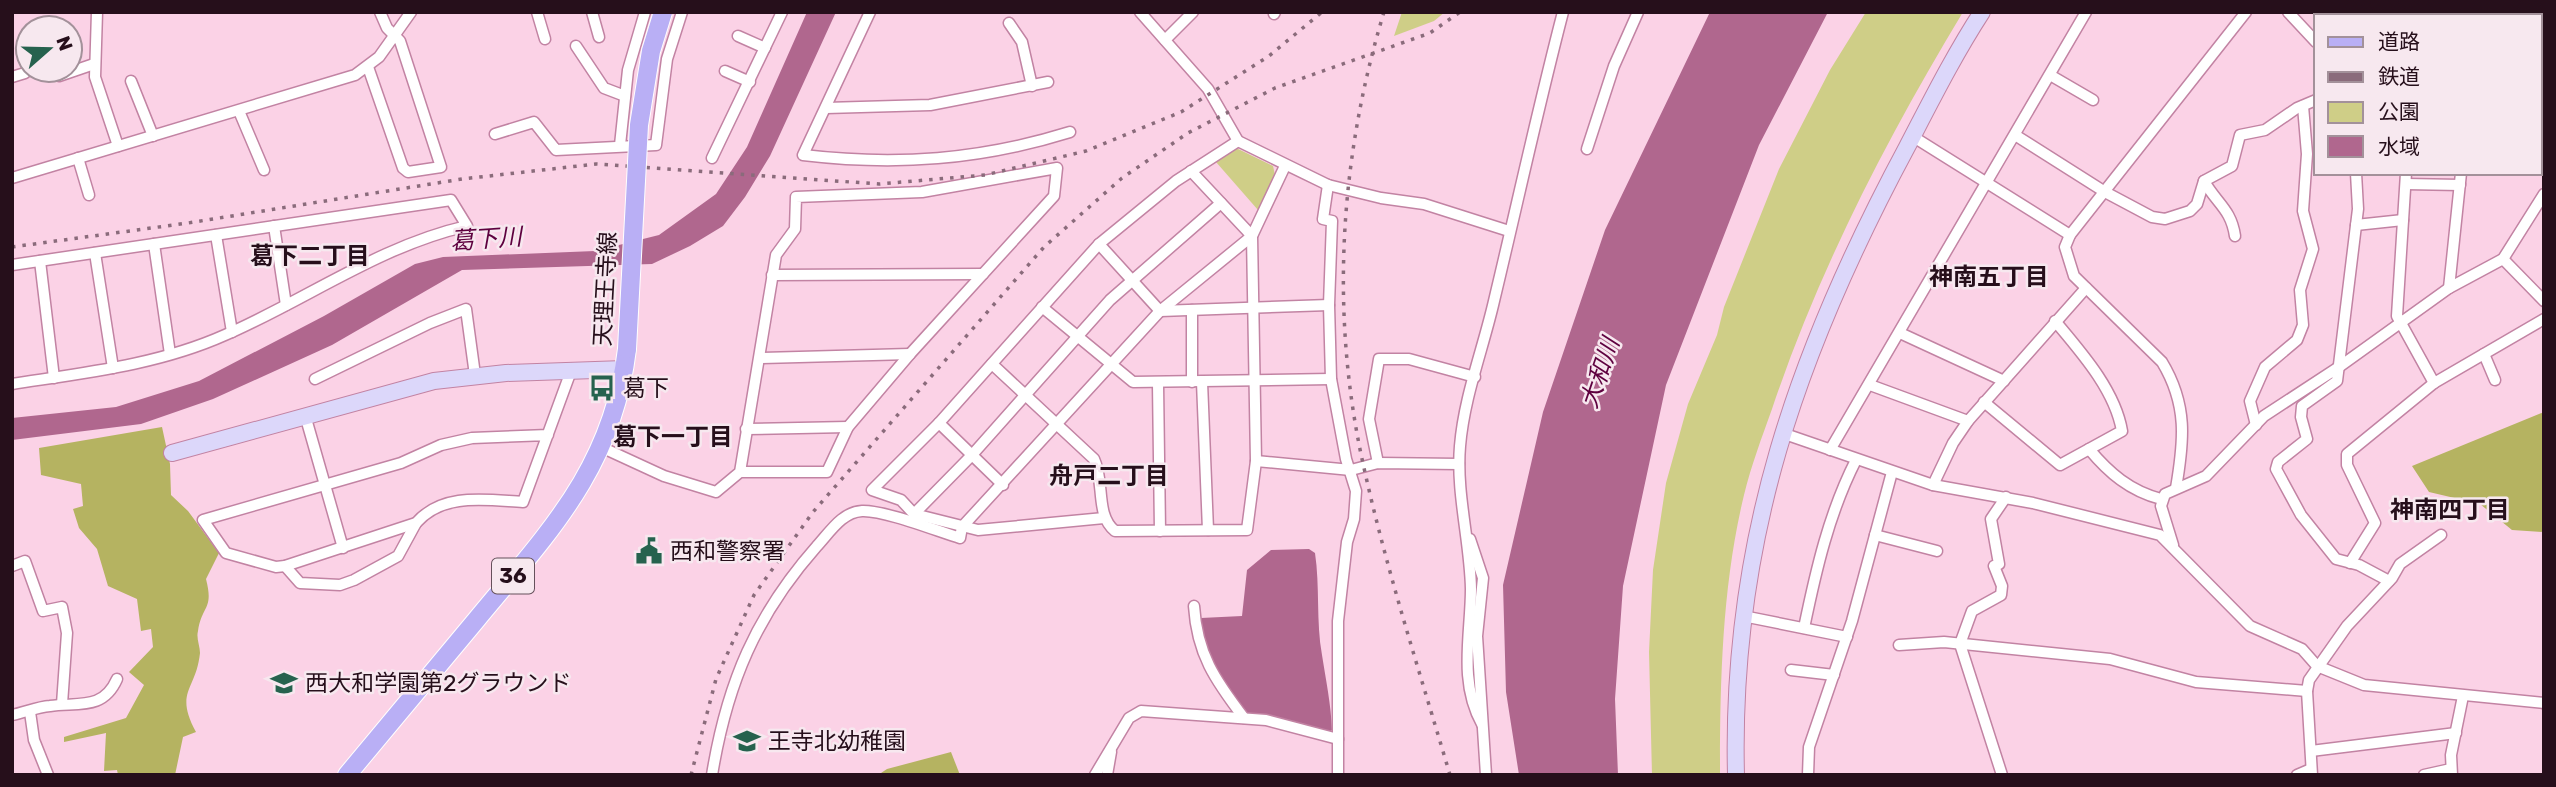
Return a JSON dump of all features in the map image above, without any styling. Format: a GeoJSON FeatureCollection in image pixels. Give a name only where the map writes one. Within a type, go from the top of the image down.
{"type":"FeatureCollection","features":[{"type":"Feature","properties":{"kind":"main road","name":"天理王寺線"},"geometry":{"type":"LineString","coordinates":[[347,775],[561,516],[579,492],[601,447],[617,404],[627,349],[639,125],[651,51],[663,12]]}},
{"type":"Feature","properties":{"kind":"street"},"geometry":{"type":"LineString","coordinates":[[97,12],[94,64],[100,99],[118,146]]}},
{"type":"Feature","properties":{"kind":"street"},"geometry":{"type":"LineString","coordinates":[[368,67],[403,168],[408,172],[441,167],[400,41],[380,12]]}},
{"type":"Feature","properties":{"kind":"street"},"geometry":{"type":"LineString","coordinates":[[12,178],[339,81],[368,67],[411,12]]}},
{"type":"Feature","properties":{"kind":"street"},"geometry":{"type":"LineString","coordinates":[[537,12],[545,38]]}},
{"type":"Feature","properties":{"kind":"street"},"geometry":{"type":"LineString","coordinates":[[592,12],[599,37]]}},
{"type":"Feature","properties":{"kind":"street"},"geometry":{"type":"LineString","coordinates":[[620,145],[625,96],[645,12]]}},
{"type":"Feature","properties":{"kind":"street"},"geometry":{"type":"LineString","coordinates":[[495,134],[534,122],[556,150],[656,145],[667,59],[682,12]]}},
{"type":"Feature","properties":{"kind":"street"},"geometry":{"type":"LineString","coordinates":[[712,158],[782,12]]}},
{"type":"Feature","properties":{"kind":"street"},"geometry":{"type":"LineString","coordinates":[[870,12],[803,155],[878,162],[917,161],[1004,149],[1070,132]]}},
{"type":"Feature","properties":{"kind":"street"},"geometry":{"type":"LineString","coordinates":[[1140,12],[1208,89],[1238,141],[1328,185],[1381,198],[1424,204],[1509,231]]}},
{"type":"Feature","properties":{"kind":"street"},"geometry":{"type":"LineString","coordinates":[[1165,40],[1193,12]]}},
{"type":"Feature","properties":{"kind":"street"},"geometry":{"type":"LineString","coordinates":[[1486,775],[1477,636],[1483,578],[1477,554],[1466,532],[1459,464],[1462,429],[1563,12]]}},
{"type":"Feature","properties":{"kind":"street"},"geometry":{"type":"LineString","coordinates":[[1587,149],[1614,66],[1638,12]]}},
{"type":"Feature","properties":{"kind":"street"},"geometry":{"type":"LineString","coordinates":[[1736,775],[1736,676],[1742,616],[1760,510],[1782,433],[1858,239],[1982,12]]}},
{"type":"Feature","properties":{"kind":"street"},"geometry":{"type":"LineString","coordinates":[[1830,450],[2086,12]]}},
{"type":"Feature","properties":{"kind":"street"},"geometry":{"type":"LineString","coordinates":[[2176,488],[2185,436],[2177,391],[2162,362],[2074,276],[2065,247],[2070,235],[2246,12]]}},
{"type":"Feature","properties":{"kind":"street"},"geometry":{"type":"LineString","coordinates":[[2288,12],[2314,40]]}},
{"type":"Feature","properties":{"kind":"street"},"geometry":{"type":"LineString","coordinates":[[1009,23],[1022,42],[1032,86]]}},
{"type":"Feature","properties":{"kind":"street"},"geometry":{"type":"LineString","coordinates":[[738,36],[765,48]]}},
{"type":"Feature","properties":{"kind":"street"},"geometry":{"type":"LineString","coordinates":[[576,46],[604,88],[625,96]]}},
{"type":"Feature","properties":{"kind":"street"},"geometry":{"type":"LineString","coordinates":[[84,67],[94,64]]}},
{"type":"Feature","properties":{"kind":"street"},"geometry":{"type":"LineString","coordinates":[[725,71],[750,82]]}},
{"type":"Feature","properties":{"kind":"street"},"geometry":{"type":"LineString","coordinates":[[2050,75],[2093,100]]}},
{"type":"Feature","properties":{"kind":"street"},"geometry":{"type":"LineString","coordinates":[[131,81],[153,136]]}},
{"type":"Feature","properties":{"kind":"street"},"geometry":{"type":"LineString","coordinates":[[826,108],[930,105],[1048,82]]}},
{"type":"Feature","properties":{"kind":"street"},"geometry":{"type":"LineString","coordinates":[[2015,135],[2140,213],[2165,219],[2190,211],[2197,204],[2204,181],[2232,166],[2241,135],[2265,130],[2314,101]]}},
{"type":"Feature","properties":{"kind":"street"},"geometry":{"type":"LineString","coordinates":[[2256,425],[2250,401],[2260,378],[2270,360],[2297,340],[2303,325],[2300,290],[2314,249],[2303,211],[2307,154],[2303,106]]}},
{"type":"Feature","properties":{"kind":"street"},"geometry":{"type":"LineString","coordinates":[[239,111],[264,170]]}},
{"type":"Feature","properties":{"kind":"street"},"geometry":{"type":"LineString","coordinates":[[1912,136],[2070,235]]}},
{"type":"Feature","properties":{"kind":"street"},"geometry":{"type":"LineString","coordinates":[[1104,518],[992,529],[962,527],[914,514],[901,500],[872,491],[939,422],[1099,244],[1191,171],[1238,141]]}},
{"type":"Feature","properties":{"kind":"street"},"geometry":{"type":"LineString","coordinates":[[78,158],[89,195]]}},
{"type":"Feature","properties":{"kind":"street"},"geometry":{"type":"LineString","coordinates":[[712,775],[730,698],[757,628],[796,570],[837,523],[861,511],[960,538],[962,527],[1057,427],[1160,311],[1252,236],[1285,166]]}},
{"type":"Feature","properties":{"kind":"street"},"geometry":{"type":"LineString","coordinates":[[601,447],[664,476],[716,492],[740,472],[827,472],[848,427],[909,354],[1054,196],[1057,168],[922,192],[796,197],[795,229],[776,255],[740,472]]}},
{"type":"Feature","properties":{"kind":"street"},"geometry":{"type":"LineString","coordinates":[[992,364],[1094,459],[1102,480],[1104,518],[1115,531],[1247,530],[1256,461],[1252,236],[1191,171]]}},
{"type":"Feature","properties":{"kind":"street"},"geometry":{"type":"LineString","coordinates":[[2356,175],[2356,225],[2337,381],[2302,406],[2301,417],[2307,439],[2278,462],[2276,469],[2301,515],[2336,559],[2389,581]]}},
{"type":"Feature","properties":{"kind":"street"},"geometry":{"type":"LineString","coordinates":[[2449,288],[2461,175]]}},
{"type":"Feature","properties":{"kind":"street"},"geometry":{"type":"LineString","coordinates":[[2434,383],[2397,316],[2406,178],[2460,185]]}},
{"type":"Feature","properties":{"kind":"street"},"geometry":{"type":"LineString","coordinates":[[2204,181],[2213,197],[2229,211],[2235,236]]}},
{"type":"Feature","properties":{"kind":"street"},"geometry":{"type":"LineString","coordinates":[[1328,185],[1323,219],[1332,221],[1329,305],[1331,379],[1346,458],[1356,483],[1355,511],[1346,542],[1338,621],[1338,775]]}},
{"type":"Feature","properties":{"kind":"street"},"geometry":{"type":"LineString","coordinates":[[2161,499],[2176,488],[2206,475],[2256,425],[2399,323],[2449,288],[2503,259],[2544,194]]}},
{"type":"Feature","properties":{"kind":"street"},"geometry":{"type":"LineString","coordinates":[[12,265],[451,200],[467,226],[399,247],[232,332],[170,354],[113,368],[12,384]]}},
{"type":"Feature","properties":{"kind":"street"},"geometry":{"type":"LineString","coordinates":[[914,514],[1132,279],[1221,203]]}},
{"type":"Feature","properties":{"kind":"street"},"geometry":{"type":"LineString","coordinates":[[2356,225],[2403,220]]}},
{"type":"Feature","properties":{"kind":"street"},"geometry":{"type":"LineString","coordinates":[[274,226],[286,305]]}},
{"type":"Feature","properties":{"kind":"street"},"geometry":{"type":"LineString","coordinates":[[216,235],[232,332]]}},
{"type":"Feature","properties":{"kind":"street"},"geometry":{"type":"LineString","coordinates":[[154,244],[170,354]]}},
{"type":"Feature","properties":{"kind":"street"},"geometry":{"type":"LineString","coordinates":[[1099,244],[1160,311]]}},
{"type":"Feature","properties":{"kind":"street"},"geometry":{"type":"LineString","coordinates":[[95,253],[113,368]]}},
{"type":"Feature","properties":{"kind":"street"},"geometry":{"type":"LineString","coordinates":[[2503,259],[2544,301]]}},
{"type":"Feature","properties":{"kind":"street"},"geometry":{"type":"LineString","coordinates":[[40,261],[54,378]]}},
{"type":"Feature","properties":{"kind":"street"},"geometry":{"type":"LineString","coordinates":[[772,275],[983,274]]}},
{"type":"Feature","properties":{"kind":"street"},"geometry":{"type":"LineString","coordinates":[[1933,485],[1953,443],[1968,421],[2086,288]]}},
{"type":"Feature","properties":{"kind":"street"},"geometry":{"type":"LineString","coordinates":[[1160,311],[1329,305]]}},
{"type":"Feature","properties":{"kind":"street"},"geometry":{"type":"LineString","coordinates":[[1042,307],[1133,382],[1158,384],[1331,379]]}},
{"type":"Feature","properties":{"kind":"street"},"geometry":{"type":"LineString","coordinates":[[316,379],[430,323],[466,309],[475,375]]}},
{"type":"Feature","properties":{"kind":"street"},"geometry":{"type":"LineString","coordinates":[[1192,310],[1208,530]]}},
{"type":"Feature","properties":{"kind":"street"},"geometry":{"type":"LineString","coordinates":[[2350,563],[2375,523],[2347,465],[2347,454],[2434,383],[2544,319]]}},
{"type":"Feature","properties":{"kind":"street"},"geometry":{"type":"LineString","coordinates":[[1984,402],[2060,465],[2122,431],[2119,411],[2077,348],[2055,321]]}},
{"type":"Feature","properties":{"kind":"street"},"geometry":{"type":"LineString","coordinates":[[1900,333],[2004,381]]}},
{"type":"Feature","properties":{"kind":"street"},"geometry":{"type":"LineString","coordinates":[[761,358],[909,354]]}},
{"type":"Feature","properties":{"kind":"street"},"geometry":{"type":"LineString","coordinates":[[2484,354],[2495,380]]}},
{"type":"Feature","properties":{"kind":"street"},"geometry":{"type":"LineString","coordinates":[[1378,463],[1369,419],[1379,359],[1409,359],[1475,377]]}},
{"type":"Feature","properties":{"kind":"street"},"geometry":{"type":"LineString","coordinates":[[172,453],[410,386],[475,375],[624,369]]}},
{"type":"Feature","properties":{"kind":"street"},"geometry":{"type":"LineString","coordinates":[[285,566],[300,583],[340,585],[398,556],[416,523],[426,512],[444,503],[465,499],[523,502],[571,371]]}},
{"type":"Feature","properties":{"kind":"street"},"geometry":{"type":"LineString","coordinates":[[1158,384],[1160,531]]}},
{"type":"Feature","properties":{"kind":"street"},"geometry":{"type":"LineString","coordinates":[[1870,385],[1968,421]]}},
{"type":"Feature","properties":{"kind":"street"},"geometry":{"type":"LineString","coordinates":[[305,415],[343,548]]}},
{"type":"Feature","properties":{"kind":"street"},"geometry":{"type":"LineString","coordinates":[[939,422],[1003,485]]}},
{"type":"Feature","properties":{"kind":"street"},"geometry":{"type":"LineString","coordinates":[[746,429],[848,427]]}},
{"type":"Feature","properties":{"kind":"street"},"geometry":{"type":"LineString","coordinates":[[1782,433],[1933,485],[2006,498],[2160,535],[2173,545],[2234,613],[2258,630],[2302,649],[2316,666],[2364,685],[2544,703]]}},
{"type":"Feature","properties":{"kind":"street"},"geometry":{"type":"LineString","coordinates":[[416,523],[276,567],[226,553],[203,520],[401,463],[441,445],[472,438],[548,435]]}},
{"type":"Feature","properties":{"kind":"street"},"geometry":{"type":"LineString","coordinates":[[2089,449],[2105,469],[2132,488],[2161,499]]}},
{"type":"Feature","properties":{"kind":"street"},"geometry":{"type":"LineString","coordinates":[[1804,628],[1816,570],[1838,496],[1856,460]]}},
{"type":"Feature","properties":{"kind":"street"},"geometry":{"type":"LineString","coordinates":[[1256,461],[1352,470],[1378,463],[1459,464]]}},
{"type":"Feature","properties":{"kind":"street"},"geometry":{"type":"LineString","coordinates":[[1808,775],[1809,747],[1847,637],[1892,472]]}},
{"type":"Feature","properties":{"kind":"street"},"geometry":{"type":"LineString","coordinates":[[2002,775],[1960,644],[1972,611],[2001,596],[2002,586],[1994,566],[1999,564],[1991,519],[2006,498]]}},
{"type":"Feature","properties":{"kind":"street"},"geometry":{"type":"LineString","coordinates":[[2161,499],[2173,545]]}},
{"type":"Feature","properties":{"kind":"street"},"geometry":{"type":"LineString","coordinates":[[1875,534],[1937,551]]}},
{"type":"Feature","properties":{"kind":"street"},"geometry":{"type":"LineString","coordinates":[[2297,775],[2311,772],[2307,691],[2316,666],[2389,581],[2400,564],[2441,535]]}},
{"type":"Feature","properties":{"kind":"street"},"geometry":{"type":"LineString","coordinates":[[12,566],[25,561],[43,611],[62,607],[67,633],[62,704]]}},
{"type":"Feature","properties":{"kind":"street"},"geometry":{"type":"LineString","coordinates":[[1194,606],[1196,634],[1202,652],[1221,687],[1244,718]]}},
{"type":"Feature","properties":{"kind":"street"},"geometry":{"type":"LineString","coordinates":[[1742,616],[1847,637]]}},
{"type":"Feature","properties":{"kind":"street"},"geometry":{"type":"LineString","coordinates":[[1899,645],[1960,644],[2110,659],[2196,682],[2307,691]]}},
{"type":"Feature","properties":{"kind":"street"},"geometry":{"type":"LineString","coordinates":[[1791,670],[1834,675]]}},
{"type":"Feature","properties":{"kind":"street"},"geometry":{"type":"LineString","coordinates":[[12,715],[62,704],[81,706],[96,702],[107,694],[117,679]]}},
{"type":"Feature","properties":{"kind":"street"},"geometry":{"type":"LineString","coordinates":[[2424,775],[2452,772],[2463,696]]}},
{"type":"Feature","properties":{"kind":"street"},"geometry":{"type":"LineString","coordinates":[[1095,775],[1129,718],[1141,711],[1244,718],[1285,724],[1338,738]]}},
{"type":"Feature","properties":{"kind":"street"},"geometry":{"type":"LineString","coordinates":[[30,712],[34,740],[48,775]]}},
{"type":"Feature","properties":{"kind":"street"},"geometry":{"type":"LineString","coordinates":[[2311,751],[2379,740],[2456,733]]}},
{"type":"Feature","properties":{"kind":"street"},"geometry":{"type":"LineString","coordinates":[[1107,775],[1113,742]]}},
{"type":"Feature","properties":{"kind":"green space"},"geometry":{"type":"Polygon","coordinates":[[[1402,12],[1445,12],[1434,21],[1394,36],[1402,12]]]}},
{"type":"Feature","properties":{"kind":"green space"},"geometry":{"type":"Polygon","coordinates":[[[1866,12],[1963,12],[1882,156],[1833,255],[1791,357],[1753,462],[1737,529],[1727,599],[1722,669],[1720,775],[1652,775],[1649,652],[1653,570],[1666,483],[1688,404],[1717,335],[1724,307],[1779,169],[1830,70],[1866,12]]]}},
{"type":"Feature","properties":{"kind":"green space"},"geometry":{"type":"Polygon","coordinates":[[[1236,148],[1273,166],[1275,175],[1258,210],[1216,162],[1236,148]]]}},
{"type":"Feature","properties":{"kind":"shaded area"},"geometry":{"type":"Polygon","coordinates":[[[2544,412],[2544,532],[2512,530],[2480,504],[2429,492],[2412,466],[2544,412]]]}},
{"type":"Feature","properties":{"kind":"shaded area"},"geometry":{"type":"Polygon","coordinates":[[[162,427],[170,464],[171,495],[188,511],[219,553],[206,579],[209,597],[198,634],[198,666],[188,691],[187,708],[196,732],[183,737],[175,775],[118,775],[117,770],[104,771],[106,733],[64,742],[64,737],[126,718],[144,685],[129,672],[153,647],[151,629],[141,631],[137,599],[108,586],[97,549],[79,528],[73,509],[83,506],[81,484],[41,475],[39,448],[162,427]]]}},
{"type":"Feature","properties":{"kind":"shaded area"},"geometry":{"type":"Polygon","coordinates":[[[951,752],[960,775],[878,775],[887,769],[951,752]]]}},
{"type":"Feature","properties":{"kind":"water"},"geometry":{"type":"Polygon","coordinates":[[[807,12],[836,12],[770,156],[723,226],[690,246],[652,264],[462,270],[332,345],[213,399],[141,424],[12,440],[12,418],[116,407],[199,381],[324,316],[415,264],[443,257],[595,251],[659,235],[716,194],[747,147],[807,12]]]}},
{"type":"Feature","properties":{"kind":"water","name":"大和川"},"geometry":{"type":"Polygon","coordinates":[[[1710,12],[1828,12],[1759,145],[1666,385],[1623,586],[1615,699],[1618,775],[1519,775],[1506,692],[1503,585],[1543,412],[1605,230],[1710,12]]]}},
{"type":"Feature","properties":{"kind":"water"},"geometry":{"type":"Polygon","coordinates":[[[1309,549],[1315,553],[1320,642],[1332,730],[1329,732],[1304,724],[1246,713],[1215,669],[1202,632],[1201,618],[1242,616],[1247,570],[1271,550],[1309,549]]]}},
{"type":"Feature","properties":{"kind":"railway"},"geometry":{"type":"LineString","coordinates":[[12,247],[188,223],[462,179],[596,164],[879,184],[985,175],[1086,151],[1181,112],[1269,56],[1322,12]]}},
{"type":"Feature","properties":{"kind":"railway"},"geometry":{"type":"LineString","coordinates":[[1384,12],[1357,124],[1349,182],[1344,239],[1346,354],[1353,411],[1373,507],[1450,775]]}},
{"type":"Feature","properties":{"kind":"railway"},"geometry":{"type":"LineString","coordinates":[[691,775],[716,679],[754,595],[813,512],[1044,247],[1122,178],[1188,133],[1275,88],[1430,33],[1460,12]]}},
{"type":"Feature","properties":{"kind":"place","name":"葛下"},"geometry":{"type":"Point","coordinates":[602,388]}},
{"type":"Feature","properties":{"kind":"place","name":"西和警察署"},"geometry":{"type":"Point","coordinates":[649,551]}},
{"type":"Feature","properties":{"kind":"place","name":"西大和学園第2グラウンド"},"geometry":{"type":"Point","coordinates":[284,683]}},
{"type":"Feature","properties":{"kind":"place","name":"王寺北幼稚園"},"geometry":{"type":"Point","coordinates":[747,741]}},
{"type":"Feature","properties":{"kind":"district","name":"葛下二丁目"},"geometry":{"type":"Point","coordinates":[310,256]}},
{"type":"Feature","properties":{"kind":"district","name":"神南五丁目"},"geometry":{"type":"Point","coordinates":[1989,277]}},
{"type":"Feature","properties":{"kind":"district","name":"葛下一丁目"},"geometry":{"type":"Point","coordinates":[673,437]}},
{"type":"Feature","properties":{"kind":"district","name":"舟戸二丁目"},"geometry":{"type":"Point","coordinates":[1109,476]}},
{"type":"Feature","properties":{"kind":"district","name":"神南四丁目"},"geometry":{"type":"Point","coordinates":[2450,510]}},
{"type":"Feature","properties":{"kind":"water label","name":"葛下川"},"geometry":{"type":"Point","coordinates":[486,239]}}]}
